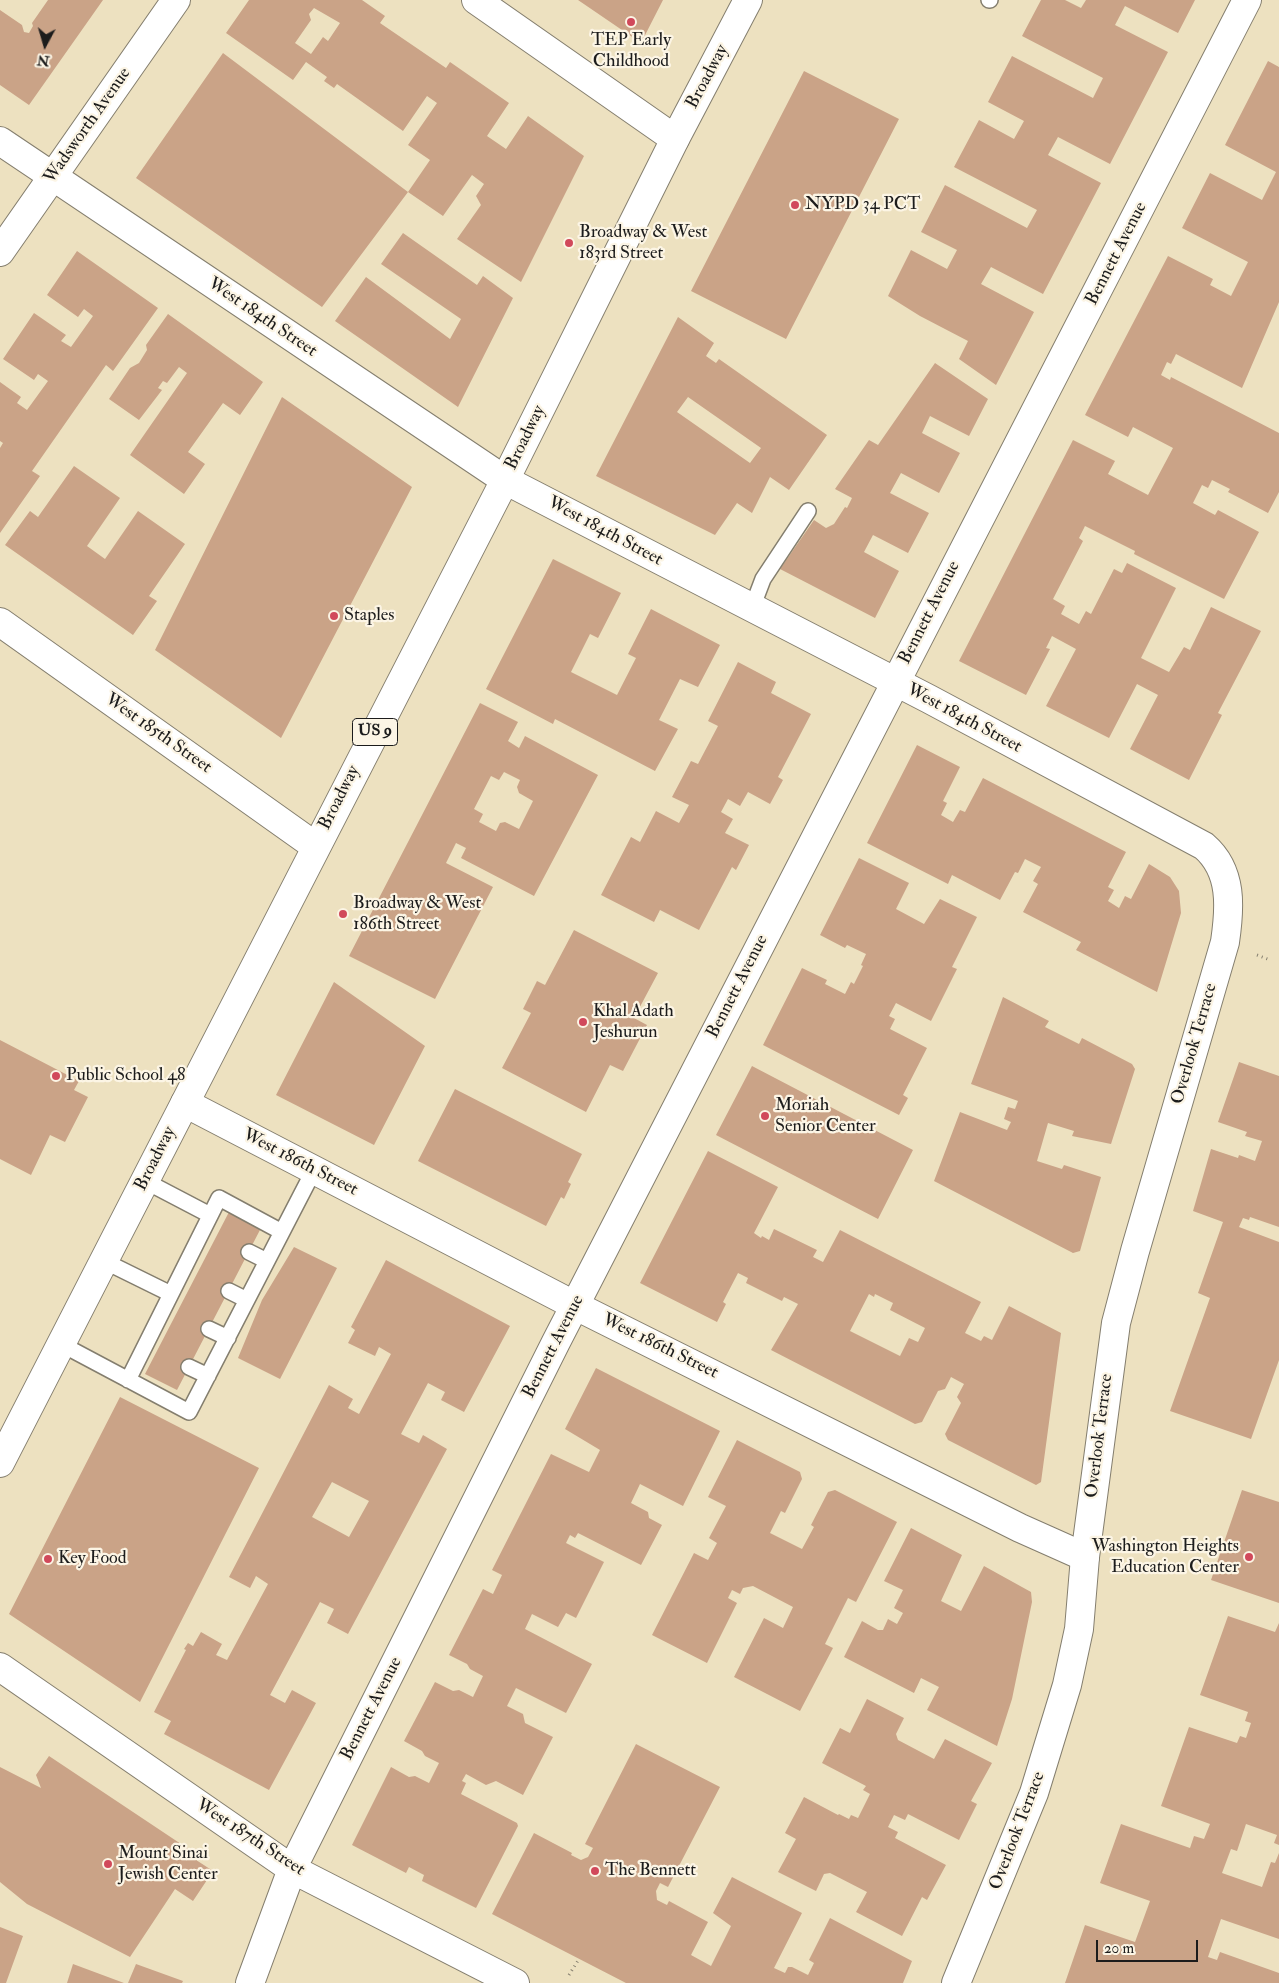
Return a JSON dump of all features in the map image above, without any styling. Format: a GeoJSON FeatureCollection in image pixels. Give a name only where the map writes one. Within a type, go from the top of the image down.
{"type":"FeatureCollection","features":[{"type":"Feature","properties":{"kind":"street","name":"Wadsworth Avenue"},"geometry":{"type":"LineString","coordinates":[[0,252],[176,0]]}},
{"type":"Feature","properties":{"kind":"street"},"geometry":{"type":"LineString","coordinates":[[476,0],[675,139]]}},
{"type":"Feature","properties":{"kind":"street","name":"Broadway"},"geometry":{"type":"LineString","coordinates":[[0,1463],[505,480],[675,139],[748,0]]}},
{"type":"Feature","properties":{"kind":"street","name":"Bennett Avenue"},"geometry":{"type":"LineString","coordinates":[[250,1983],[292,1869],[574,1305],[1247,0]]}},
{"type":"Feature","properties":{"kind":"street","name":"West 184th Street"},"geometry":{"type":"LineString","coordinates":[[0,141],[505,480],[1204,846],[1216,860],[1227,884]]}},
{"type":"Feature","properties":{"kind":"street","name":"West 185th Street"},"geometry":{"type":"LineString","coordinates":[[0,622],[316,846]]}},
{"type":"Feature","properties":{"kind":"street","name":"Overlook Terrace"},"geometry":{"type":"LineString","coordinates":[[956,1983],[1034,1793],[1067,1685],[1079,1629],[1085,1557],[1116,1323],[1133,1256],[1225,942],[1229,908],[1227,884]]}},
{"type":"Feature","properties":{"kind":"street","name":"West 186th Street"},"geometry":{"type":"LineString","coordinates":[[185,1104],[574,1305],[1020,1528],[1085,1557]]}},
{"type":"Feature","properties":{"kind":"street","name":"West 187th Street"},"geometry":{"type":"LineString","coordinates":[[0,1667],[292,1869],[515,1983]]}},
{"type":"Feature","properties":{"kind":"lane"},"geometry":{"type":"LineString","coordinates":[[752,608],[764,579],[808,511]]}},
{"type":"Feature","properties":{"kind":"lane"},"geometry":{"type":"LineString","coordinates":[[61,1344],[189,1412],[314,1170]]}},
{"type":"Feature","properties":{"kind":"lane"},"geometry":{"type":"LineString","coordinates":[[145,1181],[210,1226]]}},
{"type":"Feature","properties":{"kind":"lane"},"geometry":{"type":"LineString","coordinates":[[128,1380],[151,1348],[171,1304],[190,1271],[210,1226],[219,1198],[282,1232]]}},
{"type":"Feature","properties":{"kind":"lane"},"geometry":{"type":"LineString","coordinates":[[249,1252],[267,1261]]}},
{"type":"Feature","properties":{"kind":"lane"},"geometry":{"type":"LineString","coordinates":[[104,1261],[171,1304]]}},
{"type":"Feature","properties":{"kind":"lane"},"geometry":{"type":"LineString","coordinates":[[228,1291],[247,1300]]}},
{"type":"Feature","properties":{"kind":"lane"},"geometry":{"type":"LineString","coordinates":[[209,1329],[228,1338]]}},
{"type":"Feature","properties":{"kind":"lane"},"geometry":{"type":"LineString","coordinates":[[190,1367],[208,1376]]}},
{"type":"Feature","properties":{"kind":"path"},"geometry":{"type":"LineString","coordinates":[[1257,956],[1270,960]]}},
{"type":"Feature","properties":{"kind":"path"},"geometry":{"type":"LineString","coordinates":[[569,1975],[579,1959]]}},
{"type":"Feature","properties":{"kind":"building"},"geometry":{"type":"Polygon","coordinates":[[[48,0],[103,0],[29,105],[0,85],[0,10],[22,25],[24,32],[29,33],[33,26],[32,23],[48,0]]]}},
{"type":"Feature","properties":{"kind":"building"},"geometry":{"type":"Polygon","coordinates":[[[249,0],[362,0],[385,16],[380,23],[446,68],[450,62],[509,103],[487,136],[506,149],[528,116],[584,156],[521,282],[457,239],[481,205],[476,196],[484,184],[472,175],[443,216],[408,192],[430,160],[408,145],[437,103],[427,96],[403,131],[337,84],[334,88],[324,81],[327,77],[306,62],[293,80],[226,33],[249,0]],[[314,8],[309,14],[311,20],[295,43],[311,54],[323,37],[328,41],[340,23],[314,8]]]}},
{"type":"Feature","properties":{"kind":"building","name":"TEP Early Childhood"},"geometry":{"type":"Polygon","coordinates":[[[578,0],[663,0],[641,43],[578,0]]]}},
{"type":"Feature","properties":{"kind":"building"},"geometry":{"type":"Polygon","coordinates":[[[1041,0],[1065,0],[1081,8],[1086,0],[1195,0],[1178,33],[1125,6],[1115,25],[1168,52],[1110,164],[1058,137],[1048,155],[1101,183],[1043,294],[991,267],[981,284],[1034,312],[996,385],[959,359],[968,341],[920,316],[888,296],[911,250],[947,269],[957,250],[921,232],[945,185],[1027,228],[1037,210],[954,167],[979,120],[1014,139],[1024,121],[988,102],[1012,56],[1093,98],[1103,78],[1022,36],[1041,0]]]}},
{"type":"Feature","properties":{"kind":"building"},"geometry":{"type":"Polygon","coordinates":[[[223,53],[408,192],[322,307],[136,178],[223,53]]]}},
{"type":"Feature","properties":{"kind":"building"},"geometry":{"type":"Polygon","coordinates":[[[1268,61],[1279,67],[1279,302],[1242,388],[1176,354],[1171,364],[1167,362],[1161,375],[1170,380],[1171,377],[1279,433],[1279,492],[1268,513],[1228,492],[1230,489],[1212,480],[1208,488],[1202,485],[1193,503],[1215,515],[1218,510],[1259,532],[1224,599],[1134,554],[1135,551],[1085,526],[1079,538],[1083,541],[1053,599],[1065,606],[1061,614],[1079,624],[1086,611],[1091,614],[1114,569],[1122,573],[1127,563],[1176,588],[1141,658],[1169,672],[1184,647],[1190,650],[1211,607],[1261,631],[1218,713],[1222,715],[1189,780],[1130,749],[1158,695],[1137,684],[1109,738],[1046,706],[1076,649],[1052,636],[1046,648],[1050,649],[1026,695],[959,661],[1073,440],[1115,461],[1108,474],[1148,495],[1173,448],[1133,427],[1128,437],[1085,415],[1168,256],[1213,279],[1210,285],[1231,296],[1248,262],[1182,228],[1210,173],[1262,200],[1276,172],[1225,145],[1268,61]]]}},
{"type":"Feature","properties":{"kind":"building","name":"NYPD 34 PCT"},"geometry":{"type":"Polygon","coordinates":[[[804,71],[899,119],[786,339],[691,291],[804,71]]]}},
{"type":"Feature","properties":{"kind":"building"},"geometry":{"type":"Polygon","coordinates":[[[403,233],[477,285],[483,276],[513,298],[458,407],[335,321],[366,277],[450,339],[461,319],[381,264],[403,233]]]}},
{"type":"Feature","properties":{"kind":"building"},"geometry":{"type":"Polygon","coordinates":[[[77,251],[158,308],[113,371],[106,365],[32,471],[40,476],[0,533],[0,448],[3,443],[0,441],[0,382],[21,397],[17,403],[27,410],[48,381],[38,374],[34,380],[3,359],[34,313],[66,335],[61,341],[71,347],[93,316],[84,309],[78,317],[47,295],[77,251]]]}},
{"type":"Feature","properties":{"kind":"building"},"geometry":{"type":"Polygon","coordinates":[[[168,314],[263,382],[240,415],[223,403],[188,452],[205,464],[184,494],[130,455],[187,373],[179,367],[167,383],[163,381],[158,388],[162,390],[139,420],[109,399],[130,368],[139,363],[147,350],[146,345],[168,314]]]}},
{"type":"Feature","properties":{"kind":"building"},"geometry":{"type":"Polygon","coordinates":[[[678,317],[714,343],[706,356],[716,363],[719,359],[827,435],[789,490],[770,477],[752,513],[737,503],[715,535],[596,476],[678,317]],[[688,397],[677,412],[750,463],[761,448],[688,397]]]}},
{"type":"Feature","properties":{"kind":"building"},"geometry":{"type":"Polygon","coordinates":[[[935,363],[988,399],[969,436],[930,416],[922,433],[960,453],[939,493],[901,473],[890,493],[929,513],[908,553],[873,535],[864,552],[899,571],[875,618],[780,569],[814,520],[826,528],[834,524],[845,507],[847,508],[852,498],[835,489],[869,440],[878,445],[935,363]]]}},
{"type":"Feature","properties":{"kind":"building"},"geometry":{"type":"Polygon","coordinates":[[[282,397],[412,487],[281,738],[155,650],[282,397]]]}},
{"type":"Feature","properties":{"kind":"building"},"geometry":{"type":"Polygon","coordinates":[[[74,466],[120,498],[87,546],[105,559],[138,511],[185,544],[149,596],[157,601],[133,635],[5,545],[30,511],[38,517],[74,466]]]}},
{"type":"Feature","properties":{"kind":"building"},"geometry":{"type":"Polygon","coordinates":[[[553,559],[621,593],[598,638],[590,634],[571,672],[617,695],[636,658],[628,654],[651,609],[720,645],[698,687],[680,679],[659,720],[678,729],[655,771],[555,719],[553,724],[486,689],[553,559]]]}},
{"type":"Feature","properties":{"kind":"building"},"geometry":{"type":"Polygon","coordinates":[[[738,662],[776,682],[771,693],[811,714],[778,777],[783,780],[770,804],[748,792],[740,806],[728,799],[721,812],[733,819],[725,833],[749,845],[736,870],[732,867],[699,930],[660,910],[654,922],[601,895],[631,837],[640,842],[656,811],[679,823],[689,805],[672,797],[691,761],[698,764],[718,726],[708,721],[738,662]]]}},
{"type":"Feature","properties":{"kind":"building"},"geometry":{"type":"Polygon","coordinates":[[[480,703],[518,722],[508,741],[519,748],[525,736],[598,775],[534,896],[461,858],[466,848],[456,843],[446,863],[493,887],[435,999],[349,956],[480,703]],[[504,772],[499,780],[491,776],[474,809],[483,814],[479,822],[496,831],[500,823],[505,822],[519,829],[533,801],[519,793],[517,787],[520,780],[504,772]]]}},
{"type":"Feature","properties":{"kind":"building"},"geometry":{"type":"Polygon","coordinates":[[[917,745],[960,767],[943,801],[947,803],[941,815],[953,822],[960,810],[965,812],[983,778],[1126,852],[1108,887],[1114,890],[1108,901],[1119,908],[1125,896],[1131,899],[1149,864],[1170,877],[1179,891],[1181,913],[1157,992],[1076,950],[1081,942],[1023,912],[1038,884],[1033,881],[1041,867],[1025,859],[1018,873],[1015,872],[1000,900],[952,875],[948,884],[867,843],[917,745]]]}},
{"type":"Feature","properties":{"kind":"building"},"geometry":{"type":"Polygon","coordinates":[[[859,858],[909,883],[896,909],[924,924],[940,899],[977,917],[952,967],[957,969],[931,1021],[896,1003],[889,1016],[895,1019],[890,1029],[927,1048],[903,1095],[908,1098],[899,1115],[763,1045],[802,968],[827,980],[825,984],[845,994],[851,982],[854,984],[863,966],[861,965],[866,954],[847,945],[845,948],[820,935],[859,858]]]}},
{"type":"Feature","properties":{"kind":"building","name":"Khal Adath Jeshurun"},"geometry":{"type":"Polygon","coordinates":[[[574,930],[658,973],[634,1018],[647,1025],[623,1071],[610,1065],[586,1112],[502,1068],[531,1013],[523,1009],[537,981],[545,985],[574,930]]]}},
{"type":"Feature","properties":{"kind":"building"},"geometry":{"type":"Polygon","coordinates":[[[334,982],[425,1046],[374,1145],[276,1095],[334,982]]]}},
{"type":"Feature","properties":{"kind":"building"},"geometry":{"type":"Polygon","coordinates":[[[1003,997],[1049,1021],[1045,1027],[1079,1044],[1082,1038],[1132,1064],[1135,1069],[1111,1144],[1072,1136],[1074,1131],[1048,1123],[1037,1161],[1062,1169],[1064,1165],[1101,1177],[1080,1251],[1073,1253],[934,1181],[960,1112],[1007,1130],[1011,1122],[1004,1119],[1008,1107],[1015,1109],[1018,1101],[971,1084],[1003,997]]]}},
{"type":"Feature","properties":{"kind":"building"},"geometry":{"type":"Polygon","coordinates":[[[0,1040],[79,1081],[74,1090],[88,1097],[65,1142],[50,1135],[31,1175],[0,1159],[0,1040]]]}},
{"type":"Feature","properties":{"kind":"building"},"geometry":{"type":"Polygon","coordinates":[[[1239,1062],[1279,1076],[1279,1227],[1250,1217],[1249,1220],[1243,1218],[1239,1227],[1279,1242],[1279,1360],[1251,1439],[1170,1411],[1210,1298],[1198,1293],[1223,1222],[1193,1211],[1211,1149],[1238,1158],[1239,1155],[1255,1161],[1262,1141],[1245,1136],[1247,1132],[1218,1122],[1239,1062]]]}},
{"type":"Feature","properties":{"kind":"building"},"geometry":{"type":"Polygon","coordinates":[[[752,1066],[913,1150],[878,1219],[716,1135],[752,1066]]]}},
{"type":"Feature","properties":{"kind":"building"},"geometry":{"type":"Polygon","coordinates":[[[455,1089],[582,1154],[568,1182],[571,1184],[564,1199],[561,1197],[546,1226],[418,1161],[455,1089]]]}},
{"type":"Feature","properties":{"kind":"building"},"geometry":{"type":"Polygon","coordinates":[[[708,1151],[778,1187],[754,1233],[761,1238],[762,1236],[769,1240],[774,1229],[817,1250],[813,1257],[823,1262],[840,1230],[981,1302],[965,1333],[981,1341],[984,1336],[992,1340],[1009,1306],[1061,1333],[1041,1482],[1036,1485],[948,1440],[945,1434],[961,1403],[957,1397],[964,1384],[951,1377],[945,1389],[938,1391],[922,1422],[915,1424],[771,1350],[798,1304],[784,1297],[782,1301],[746,1283],[748,1278],[738,1273],[723,1302],[726,1304],[717,1322],[640,1283],[708,1151]],[[869,1294],[850,1331],[900,1356],[909,1338],[918,1342],[925,1328],[890,1310],[893,1303],[875,1294],[874,1297],[869,1294]]]}},
{"type":"Feature","properties":{"kind":"building"},"geometry":{"type":"Polygon","coordinates":[[[229,1212],[261,1228],[177,1390],[145,1374],[229,1212]]]}},
{"type":"Feature","properties":{"kind":"building"},"geometry":{"type":"Polygon","coordinates":[[[294,1247],[337,1268],[280,1379],[238,1358],[262,1300],[294,1247]]]}},
{"type":"Feature","properties":{"kind":"building"},"geometry":{"type":"Polygon","coordinates":[[[386,1260],[510,1326],[464,1412],[441,1400],[445,1392],[428,1383],[401,1434],[419,1443],[423,1435],[447,1449],[348,1634],[327,1623],[334,1609],[320,1602],[270,1695],[285,1703],[292,1690],[316,1703],[269,1790],[164,1734],[171,1721],[154,1712],[188,1643],[193,1646],[201,1632],[222,1644],[216,1655],[227,1660],[268,1584],[256,1576],[250,1588],[229,1577],[329,1385],[353,1399],[348,1408],[359,1414],[391,1354],[379,1347],[375,1356],[348,1343],[355,1330],[351,1327],[386,1260]],[[332,1482],[312,1517],[349,1537],[369,1501],[332,1482]]]}},
{"type":"Feature","properties":{"kind":"building"},"geometry":{"type":"Polygon","coordinates":[[[596,1368],[720,1431],[683,1506],[640,1484],[631,1503],[648,1512],[649,1518],[662,1525],[641,1565],[578,1533],[575,1538],[570,1535],[566,1543],[604,1562],[576,1618],[566,1613],[558,1627],[532,1614],[525,1629],[592,1664],[566,1713],[516,1688],[507,1706],[523,1714],[525,1723],[553,1737],[523,1795],[496,1781],[486,1785],[466,1774],[462,1781],[466,1783],[461,1794],[517,1823],[518,1826],[476,1908],[422,1881],[424,1875],[409,1867],[406,1873],[352,1845],[391,1767],[409,1777],[415,1776],[429,1783],[439,1763],[425,1756],[422,1751],[404,1741],[435,1682],[453,1691],[459,1690],[473,1697],[483,1676],[470,1669],[467,1664],[449,1655],[483,1589],[493,1594],[502,1575],[492,1570],[551,1454],[589,1472],[600,1450],[565,1429],[596,1368]]]}},
{"type":"Feature","properties":{"kind":"building"},"geometry":{"type":"Polygon","coordinates":[[[120,1397],[259,1468],[140,1702],[9,1614],[120,1397]]]}},
{"type":"Feature","properties":{"kind":"building"},"geometry":{"type":"Polygon","coordinates":[[[737,1440],[800,1472],[802,1479],[785,1513],[781,1511],[770,1533],[802,1549],[814,1527],[811,1525],[828,1492],[835,1490],[897,1522],[856,1602],[848,1598],[825,1644],[833,1648],[800,1711],[734,1677],[764,1618],[783,1628],[793,1607],[753,1586],[743,1588],[740,1594],[732,1590],[728,1598],[737,1603],[707,1663],[652,1635],[694,1553],[708,1560],[717,1543],[709,1538],[726,1506],[708,1497],[737,1440]]]}},
{"type":"Feature","properties":{"kind":"building","name":"Washington Heights Education Center"},"geometry":{"type":"Polygon","coordinates":[[[1242,1490],[1279,1502],[1279,1603],[1211,1580],[1242,1490]]]}},
{"type":"Feature","properties":{"kind":"building"},"geometry":{"type":"Polygon","coordinates":[[[911,1528],[962,1555],[941,1601],[961,1611],[984,1566],[1031,1592],[1032,1602],[1012,1699],[997,1746],[927,1710],[939,1687],[921,1678],[914,1693],[844,1657],[862,1621],[878,1630],[883,1630],[888,1619],[897,1624],[903,1613],[894,1608],[903,1590],[884,1581],[911,1528]]]}},
{"type":"Feature","properties":{"kind":"building"},"geometry":{"type":"Polygon","coordinates":[[[1228,1616],[1275,1632],[1279,1623],[1279,1845],[1274,1843],[1277,1835],[1246,1824],[1237,1851],[1231,1849],[1222,1873],[1262,1887],[1271,1862],[1275,1863],[1279,1853],[1279,1939],[1221,1919],[1208,1957],[1217,1960],[1220,1952],[1279,1973],[1279,1983],[1065,1983],[1085,1925],[1135,1942],[1150,1901],[1100,1883],[1121,1824],[1190,1848],[1194,1836],[1204,1839],[1210,1824],[1161,1806],[1189,1727],[1237,1743],[1240,1736],[1246,1738],[1251,1723],[1245,1721],[1248,1712],[1200,1695],[1228,1616]]]}},
{"type":"Feature","properties":{"kind":"building"},"geometry":{"type":"Polygon","coordinates":[[[867,1699],[904,1718],[896,1734],[898,1740],[934,1759],[945,1739],[992,1763],[971,1801],[977,1804],[959,1840],[908,1814],[905,1820],[894,1815],[888,1827],[898,1832],[895,1838],[946,1865],[927,1900],[922,1897],[902,1936],[856,1912],[867,1892],[830,1873],[824,1874],[816,1891],[778,1872],[796,1839],[785,1833],[804,1797],[838,1815],[849,1819],[851,1815],[858,1818],[870,1794],[863,1790],[866,1786],[822,1763],[840,1728],[850,1733],[867,1699]]]}},
{"type":"Feature","properties":{"kind":"building","name":"The Bennett"},"geometry":{"type":"Polygon","coordinates":[[[636,1744],[720,1787],[668,1887],[660,1883],[656,1891],[657,1900],[667,1905],[669,1901],[708,1922],[691,1955],[711,1966],[731,1926],[713,1913],[732,1877],[802,1913],[774,1968],[785,1973],[788,1967],[792,1967],[808,1975],[814,1963],[809,1960],[830,1918],[912,1961],[903,1983],[626,1983],[492,1914],[534,1833],[572,1853],[571,1855],[581,1860],[588,1857],[593,1848],[585,1844],[636,1744]]]}},
{"type":"Feature","properties":{"kind":"building"},"geometry":{"type":"Polygon","coordinates":[[[49,1756],[193,1852],[190,1856],[213,1871],[193,1901],[175,1889],[130,1957],[27,1904],[0,1882],[0,1767],[41,1788],[36,1775],[49,1756]]]}},
{"type":"Feature","properties":{"kind":"building"},"geometry":{"type":"Polygon","coordinates":[[[0,1927],[23,1936],[6,1983],[0,1983],[0,1927]]]}},
{"type":"Feature","properties":{"kind":"building"},"geometry":{"type":"Polygon","coordinates":[[[73,1964],[124,1983],[67,1983],[73,1964]]]}},
{"type":"Feature","properties":{"kind":"building"},"geometry":{"type":"Polygon","coordinates":[[[136,1964],[183,1981],[182,1983],[128,1983],[136,1964]]]}},
{"type":"Feature","properties":{"kind":"place","name":"TEP Early Childhood"},"geometry":{"type":"Point","coordinates":[631,22]}},
{"type":"Feature","properties":{"kind":"place","name":"NYPD 34 PCT"},"geometry":{"type":"Point","coordinates":[795,205]}},
{"type":"Feature","properties":{"kind":"place","name":"Broadway & West 183rd Street"},"geometry":{"type":"Point","coordinates":[569,243]}},
{"type":"Feature","properties":{"kind":"place","name":"Staples"},"geometry":{"type":"Point","coordinates":[334,616]}},
{"type":"Feature","properties":{"kind":"place","name":"Broadway & West 186th Street"},"geometry":{"type":"Point","coordinates":[343,914]}},
{"type":"Feature","properties":{"kind":"place","name":"Khal Adath Jeshurun"},"geometry":{"type":"Point","coordinates":[583,1022]}},
{"type":"Feature","properties":{"kind":"place","name":"Public School 48"},"geometry":{"type":"Point","coordinates":[56,1076]}},
{"type":"Feature","properties":{"kind":"place","name":"Moriah Senior Center"},"geometry":{"type":"Point","coordinates":[765,1116]}},
{"type":"Feature","properties":{"kind":"place","name":"Washington Heights Education Center"},"geometry":{"type":"Point","coordinates":[1249,1557]}},
{"type":"Feature","properties":{"kind":"place","name":"Key Food"},"geometry":{"type":"Point","coordinates":[48,1559]}},
{"type":"Feature","properties":{"kind":"place","name":"Mount Sinai Jewish Center"},"geometry":{"type":"Point","coordinates":[108,1864]}},
{"type":"Feature","properties":{"kind":"place","name":"The Bennett"},"geometry":{"type":"Point","coordinates":[595,1871]}}]}
